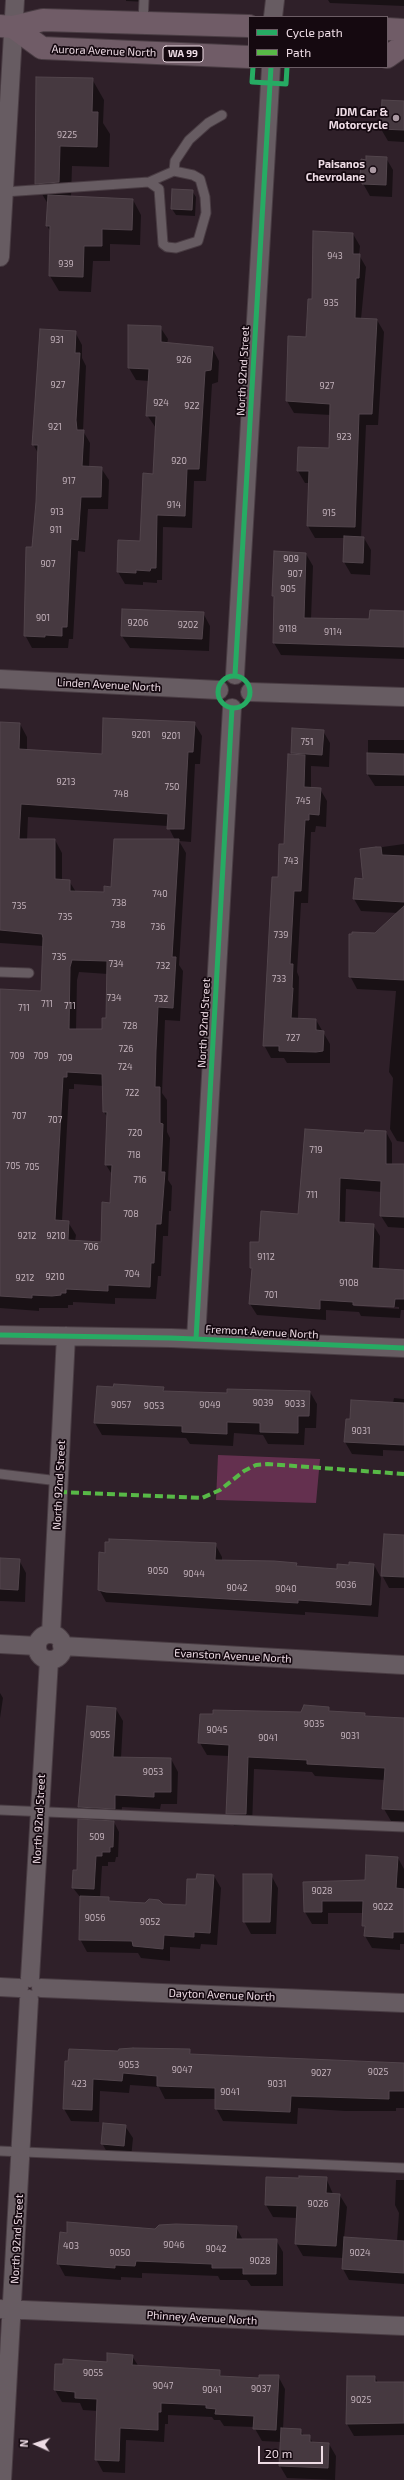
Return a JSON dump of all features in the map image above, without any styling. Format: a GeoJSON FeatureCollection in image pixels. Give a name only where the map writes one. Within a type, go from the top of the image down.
{"type":"FeatureCollection","features":[{"type":"Feature","properties":{"kind":"highway"},"geometry":{"type":"LineString","coordinates":[[6,26],[43,20],[248,26]]}},
{"type":"Feature","properties":{"kind":"highway","name":"Aurora Avenue North"},"geometry":{"type":"LineString","coordinates":[[6,26],[42,48],[248,56]]}},
{"type":"Feature","properties":{"kind":"highway"},"geometry":{"type":"LineString","coordinates":[[388,29],[404,30]]}},
{"type":"Feature","properties":{"kind":"highway"},"geometry":{"type":"LineString","coordinates":[[388,56],[404,45]]}},
{"type":"Feature","properties":{"kind":"highway"},"geometry":{"type":"LineString","coordinates":[[388,62],[404,63]]}},
{"type":"Feature","properties":{"kind":"street"},"geometry":{"type":"LineString","coordinates":[[0,257],[4,192],[6,26],[15,0]]}},
{"type":"Feature","properties":{"kind":"street"},"geometry":{"type":"LineString","coordinates":[[273,16],[275,0]]}},
{"type":"Feature","properties":{"kind":"street","name":"North 92nd Street"},"geometry":{"type":"LineString","coordinates":[[235,675],[271,68]]}},
{"type":"Feature","properties":{"kind":"street"},"geometry":{"type":"LineString","coordinates":[[235,675],[245,680],[250,692],[246,703],[232,708],[220,699],[218,690],[225,678],[235,675]]}},
{"type":"Feature","properties":{"kind":"street","name":"Linden Avenue North"},"geometry":{"type":"LineString","coordinates":[[0,679],[218,690]]}},
{"type":"Feature","properties":{"kind":"street"},"geometry":{"type":"LineString","coordinates":[[250,692],[404,697]]}},
{"type":"Feature","properties":{"kind":"street","name":"North 92nd Street"},"geometry":{"type":"LineString","coordinates":[[196,1339],[232,708]]}},
{"type":"Feature","properties":{"kind":"street","name":"Fremont Avenue North"},"geometry":{"type":"LineString","coordinates":[[0,1335],[196,1339],[404,1348]]}},
{"type":"Feature","properties":{"kind":"street","name":"North 92nd Street"},"geometry":{"type":"LineString","coordinates":[[57,1640],[59,1481],[66,1336]]}},
{"type":"Feature","properties":{"kind":"street"},"geometry":{"type":"LineString","coordinates":[[42,1636],[57,1640],[59,1657],[49,1660],[40,1656],[37,1646],[42,1636]]}},
{"type":"Feature","properties":{"kind":"street","name":"Evanston Avenue North"},"geometry":{"type":"LineString","coordinates":[[57,1640],[404,1665]]}},
{"type":"Feature","properties":{"kind":"street"},"geometry":{"type":"LineString","coordinates":[[0,1644],[37,1646]]}},
{"type":"Feature","properties":{"kind":"street","name":"North 92nd Street"},"geometry":{"type":"LineString","coordinates":[[2,2480],[7,2309],[22,2152],[39,1812],[49,1660]]}},
{"type":"Feature","properties":{"kind":"street","name":"Dayton Avenue North"},"geometry":{"type":"LineString","coordinates":[[0,1988],[404,2003]]}},
{"type":"Feature","properties":{"kind":"street","name":"Phinney Avenue North"},"geometry":{"type":"LineString","coordinates":[[7,2309],[404,2326]]}},
{"type":"Feature","properties":{"kind":"lane"},"geometry":{"type":"LineString","coordinates":[[143,23],[144,0]]}},
{"type":"Feature","properties":{"kind":"lane"},"geometry":{"type":"LineString","coordinates":[[404,23],[404,30]]}},
{"type":"Feature","properties":{"kind":"lane"},"geometry":{"type":"LineString","coordinates":[[174,171],[175,161],[189,140],[208,123],[222,115]]}},
{"type":"Feature","properties":{"kind":"lane"},"geometry":{"type":"LineString","coordinates":[[4,192],[149,182],[174,171],[193,174],[200,178],[205,197],[206,213],[198,242],[176,248],[167,247],[162,244],[159,189],[149,182]]}},
{"type":"Feature","properties":{"kind":"lane"},"geometry":{"type":"LineString","coordinates":[[0,972],[30,973]]}},
{"type":"Feature","properties":{"kind":"lane"},"geometry":{"type":"LineString","coordinates":[[0,1474],[59,1481]]}},
{"type":"Feature","properties":{"kind":"lane"},"geometry":{"type":"LineString","coordinates":[[0,1810],[404,1827]]}},
{"type":"Feature","properties":{"kind":"lane"},"geometry":{"type":"LineString","coordinates":[[0,2151],[404,2168]]}},
{"type":"Feature","properties":{"kind":"shaded area"},"geometry":{"type":"Polygon","coordinates":[[[218,1455],[320,1459],[316,1503],[216,1500],[218,1455]]]}},
{"type":"Feature","properties":{"kind":"building"},"geometry":{"type":"Polygon","coordinates":[[[36,77],[93,78],[92,112],[98,112],[97,147],[60,146],[59,182],[35,184],[36,77]]]}},
{"type":"Feature","properties":{"kind":"building"},"geometry":{"type":"Polygon","coordinates":[[[382,100],[404,101],[404,130],[380,129],[382,100]]]}},
{"type":"Feature","properties":{"kind":"building","name":"Paisanos Chevrolane"},"geometry":{"type":"Polygon","coordinates":[[[366,156],[387,157],[386,185],[362,184],[362,180],[360,180],[361,159],[366,160],[366,156]]]}},
{"type":"Feature","properties":{"kind":"building"},"geometry":{"type":"Polygon","coordinates":[[[172,189],[193,190],[192,210],[171,209],[172,189]]]}},
{"type":"Feature","properties":{"kind":"building"},"geometry":{"type":"Polygon","coordinates":[[[48,195],[133,199],[132,230],[102,229],[102,246],[84,246],[83,277],[49,276],[50,226],[46,226],[48,195]]]}},
{"type":"Feature","properties":{"kind":"building"},"geometry":{"type":"Polygon","coordinates":[[[313,231],[353,233],[353,254],[360,254],[359,278],[356,278],[355,318],[377,319],[372,414],[359,414],[355,527],[307,526],[309,471],[297,471],[298,447],[329,448],[330,404],[286,401],[288,336],[306,337],[308,299],[312,299],[313,231]]]}},
{"type":"Feature","properties":{"kind":"building"},"geometry":{"type":"Polygon","coordinates":[[[128,325],[161,326],[161,342],[213,347],[211,370],[205,371],[199,469],[187,469],[185,516],[157,515],[156,568],[151,568],[150,571],[136,570],[136,573],[117,572],[118,540],[140,541],[143,473],[153,474],[156,416],[146,416],[149,369],[128,368],[128,325]]]}},
{"type":"Feature","properties":{"kind":"building"},"geometry":{"type":"Polygon","coordinates":[[[40,329],[76,331],[75,353],[80,353],[76,420],[77,430],[84,430],[82,466],[102,467],[101,497],[81,497],[78,540],[71,539],[67,627],[62,627],[62,636],[45,635],[45,637],[24,636],[26,547],[32,547],[36,502],[38,445],[32,445],[40,329]]]}},
{"type":"Feature","properties":{"kind":"building"},"geometry":{"type":"Polygon","coordinates":[[[344,536],[364,537],[363,563],[343,562],[344,536]]]}},
{"type":"Feature","properties":{"kind":"building"},"geometry":{"type":"Polygon","coordinates":[[[274,551],[306,553],[304,618],[369,619],[370,610],[404,611],[404,647],[273,643],[274,596],[272,596],[274,551]]]}},
{"type":"Feature","properties":{"kind":"building"},"geometry":{"type":"Polygon","coordinates":[[[122,609],[204,612],[202,639],[121,636],[122,609]]]}},
{"type":"Feature","properties":{"kind":"building"},"geometry":{"type":"Polygon","coordinates":[[[103,718],[195,722],[193,752],[188,752],[184,829],[167,829],[168,814],[21,804],[19,839],[55,839],[55,879],[70,880],[70,891],[104,892],[104,886],[111,887],[114,839],[179,839],[172,957],[176,957],[173,1008],[158,1007],[155,1087],[160,1087],[160,1123],[163,1124],[161,1172],[165,1172],[161,1224],[156,1224],[154,1263],[151,1263],[150,1287],[108,1285],[108,1291],[66,1289],[66,1293],[52,1296],[32,1295],[32,1298],[0,1296],[0,989],[41,991],[43,938],[42,934],[0,930],[0,722],[20,723],[19,749],[102,754],[103,718]],[[72,960],[70,967],[69,1029],[102,1029],[102,1018],[106,1018],[107,961],[72,960]],[[67,1072],[67,1077],[63,1077],[55,1220],[69,1221],[68,1240],[101,1242],[102,1202],[110,1203],[112,1165],[105,1165],[107,1112],[103,1112],[102,1074],[67,1072]]]}},
{"type":"Feature","properties":{"kind":"building"},"geometry":{"type":"Polygon","coordinates":[[[292,728],[324,730],[322,755],[291,753],[292,728]]]}},
{"type":"Feature","properties":{"kind":"building"},"geometry":{"type":"Polygon","coordinates":[[[367,753],[404,754],[404,775],[367,774],[367,753]]]}},
{"type":"Feature","properties":{"kind":"building"},"geometry":{"type":"Polygon","coordinates":[[[288,754],[305,755],[304,787],[321,788],[319,815],[309,814],[309,820],[305,820],[301,891],[294,891],[290,964],[293,964],[291,1018],[316,1019],[316,1030],[324,1031],[323,1051],[316,1052],[279,1051],[279,1046],[263,1046],[272,877],[278,877],[279,844],[284,844],[288,754]]]}},
{"type":"Feature","properties":{"kind":"building"},"geometry":{"type":"Polygon","coordinates":[[[381,847],[382,855],[404,856],[404,902],[353,899],[355,878],[363,879],[360,849],[381,847]]]}},
{"type":"Feature","properties":{"kind":"building"},"geometry":{"type":"Polygon","coordinates":[[[404,906],[404,980],[349,977],[349,934],[352,934],[352,932],[375,933],[404,906]]]}},
{"type":"Feature","properties":{"kind":"building"},"geometry":{"type":"Polygon","coordinates":[[[305,1129],[364,1133],[365,1130],[386,1131],[386,1164],[404,1164],[404,1217],[380,1216],[381,1181],[340,1178],[339,1222],[374,1224],[372,1268],[404,1270],[404,1299],[395,1299],[394,1307],[353,1305],[353,1302],[320,1300],[320,1309],[249,1304],[252,1268],[250,1268],[250,1242],[259,1242],[261,1211],[298,1214],[305,1129]]]}},
{"type":"Feature","properties":{"kind":"building"},"geometry":{"type":"Polygon","coordinates":[[[114,1384],[164,1387],[163,1391],[227,1393],[227,1389],[310,1391],[309,1416],[298,1416],[298,1433],[260,1432],[260,1423],[227,1422],[227,1434],[182,1432],[182,1426],[94,1423],[97,1386],[113,1387],[114,1384]]]}},
{"type":"Feature","properties":{"kind":"building"},"geometry":{"type":"Polygon","coordinates":[[[351,1400],[404,1403],[404,1445],[344,1442],[346,1419],[350,1419],[351,1400]]]}},
{"type":"Feature","properties":{"kind":"building"},"geometry":{"type":"Polygon","coordinates":[[[384,1534],[404,1535],[404,1577],[381,1576],[384,1534]]]}},
{"type":"Feature","properties":{"kind":"building"},"geometry":{"type":"Polygon","coordinates":[[[109,1539],[216,1543],[215,1560],[274,1561],[297,1563],[296,1566],[337,1569],[337,1564],[349,1565],[349,1562],[374,1564],[371,1605],[298,1600],[298,1603],[106,1592],[98,1590],[99,1552],[105,1553],[105,1542],[109,1542],[109,1539]]]}},
{"type":"Feature","properties":{"kind":"building"},"geometry":{"type":"Polygon","coordinates":[[[0,1558],[20,1559],[18,1590],[0,1589],[0,1558]]]}},
{"type":"Feature","properties":{"kind":"building"},"geometry":{"type":"Polygon","coordinates":[[[304,1705],[329,1707],[329,1711],[365,1713],[365,1716],[404,1718],[404,1810],[382,1809],[385,1768],[307,1764],[307,1760],[248,1757],[246,1814],[226,1814],[229,1745],[198,1743],[200,1714],[213,1714],[213,1710],[301,1712],[304,1705]]]}},
{"type":"Feature","properties":{"kind":"building"},"geometry":{"type":"Polygon","coordinates":[[[87,1706],[116,1708],[113,1757],[171,1758],[171,1792],[154,1792],[154,1797],[115,1795],[115,1809],[78,1807],[87,1706]]]}},
{"type":"Feature","properties":{"kind":"building"},"geometry":{"type":"Polygon","coordinates":[[[78,1819],[114,1821],[113,1847],[110,1847],[110,1852],[102,1852],[102,1856],[96,1856],[94,1889],[72,1888],[73,1870],[77,1870],[78,1819]]]}},
{"type":"Feature","properties":{"kind":"building"},"geometry":{"type":"Polygon","coordinates":[[[366,1855],[398,1857],[396,1888],[404,1889],[404,1932],[393,1932],[393,1938],[364,1936],[365,1926],[362,1926],[363,1901],[322,1901],[322,1912],[304,1912],[303,1882],[365,1880],[366,1855]]]}},
{"type":"Feature","properties":{"kind":"building"},"geometry":{"type":"Polygon","coordinates":[[[197,1874],[214,1875],[210,1933],[194,1932],[194,1937],[164,1935],[163,1949],[133,1946],[132,1941],[79,1940],[80,1896],[109,1897],[109,1901],[145,1903],[149,1899],[159,1900],[163,1904],[186,1905],[187,1879],[196,1879],[197,1874]]]}},
{"type":"Feature","properties":{"kind":"building"},"geometry":{"type":"Polygon","coordinates":[[[243,1874],[272,1874],[270,1922],[243,1922],[243,1874]]]}},
{"type":"Feature","properties":{"kind":"building"},"geometry":{"type":"Polygon","coordinates":[[[69,2049],[118,2051],[119,2049],[190,2049],[190,2054],[404,2063],[404,2091],[389,2091],[389,2099],[291,2096],[290,2112],[215,2109],[215,2088],[157,2086],[157,2076],[123,2073],[122,2081],[93,2079],[92,2110],[63,2109],[65,2061],[68,2061],[69,2049]]]}},
{"type":"Feature","properties":{"kind":"building"},"geometry":{"type":"Polygon","coordinates":[[[103,2123],[126,2125],[124,2146],[101,2144],[103,2123]]]}},
{"type":"Feature","properties":{"kind":"building"},"geometry":{"type":"Polygon","coordinates":[[[299,2176],[327,2177],[326,2193],[340,2194],[336,2246],[295,2244],[297,2206],[265,2205],[266,2177],[299,2178],[299,2176]]]}},
{"type":"Feature","properties":{"kind":"building"},"geometry":{"type":"Polygon","coordinates":[[[67,2222],[155,2229],[159,2225],[176,2224],[237,2226],[236,2239],[277,2239],[276,2274],[243,2274],[243,2268],[212,2268],[212,2264],[136,2261],[135,2266],[115,2265],[115,2268],[57,2264],[60,2232],[67,2233],[67,2222]]]}},
{"type":"Feature","properties":{"kind":"building"},"geometry":{"type":"Polygon","coordinates":[[[344,2237],[404,2241],[404,2273],[342,2269],[344,2237]]]}},
{"type":"Feature","properties":{"kind":"building"},"geometry":{"type":"Polygon","coordinates":[[[107,2353],[133,2355],[132,2365],[220,2370],[220,2376],[259,2378],[259,2375],[279,2375],[276,2430],[253,2429],[254,2416],[215,2414],[216,2409],[206,2408],[206,2405],[161,2403],[161,2412],[158,2412],[158,2430],[120,2428],[119,2461],[95,2460],[97,2399],[75,2398],[75,2392],[54,2390],[55,2364],[63,2364],[63,2359],[107,2362],[107,2353]]]}},
{"type":"Feature","properties":{"kind":"building"},"geometry":{"type":"Polygon","coordinates":[[[347,2376],[375,2376],[375,2382],[404,2382],[404,2423],[346,2424],[347,2376]]]}},
{"type":"Feature","properties":{"kind":"building"},"geometry":{"type":"Polygon","coordinates":[[[281,2428],[301,2429],[301,2435],[310,2435],[310,2442],[329,2443],[328,2468],[279,2466],[281,2428]]]}},
{"type":"Feature","properties":{"kind":"marked path"},"geometry":{"type":"LineString","coordinates":[[59,1492],[202,1498],[220,1490],[244,1471],[256,1465],[268,1464],[404,1474]]}},
{"type":"Feature","properties":{"kind":"cycle path"},"geometry":{"type":"LineString","coordinates":[[253,68],[252,82],[286,84],[287,68]]}},
{"type":"Feature","properties":{"kind":"cycle path"},"geometry":{"type":"LineString","coordinates":[[235,675],[271,68]]}},
{"type":"Feature","properties":{"kind":"cycle path"},"geometry":{"type":"LineString","coordinates":[[231,676],[237,676],[247,683],[250,692],[249,698],[243,705],[237,708],[231,708],[221,701],[218,695],[218,689],[225,679],[231,676]]}},
{"type":"Feature","properties":{"kind":"cycle path"},"geometry":{"type":"LineString","coordinates":[[196,1339],[232,708]]}},
{"type":"Feature","properties":{"kind":"cycle path"},"geometry":{"type":"LineString","coordinates":[[0,1335],[171,1338],[404,1348]]}},
{"type":"Feature","properties":{"kind":"place","name":"JDM Car & Motorcycle"},"geometry":{"type":"Point","coordinates":[396,118]}},
{"type":"Feature","properties":{"kind":"place","name":"Paisanos Chevrolane"},"geometry":{"type":"Point","coordinates":[373,170]}}]}
